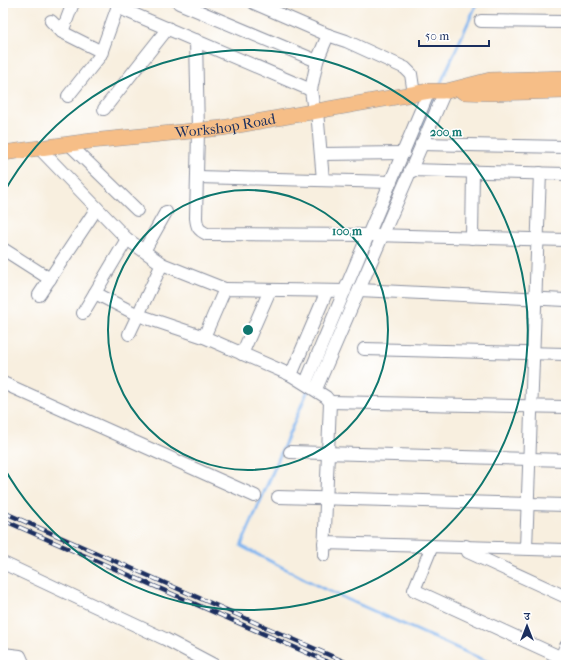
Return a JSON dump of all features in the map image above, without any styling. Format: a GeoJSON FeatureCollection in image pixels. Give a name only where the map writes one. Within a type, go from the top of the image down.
{"type":"FeatureCollection","features":[{"type":"Feature","properties":{"kind":"main road","name":"Workshop Road"},"geometry":{"type":"LineString","coordinates":[[3,153],[69,144],[198,131],[439,91],[490,80],[566,78]]}},
{"type":"Feature","properties":{"kind":"main road","name":"Workshop Road"},"geometry":{"type":"LineString","coordinates":[[439,91],[490,93],[566,91]]}},
{"type":"Feature","properties":{"kind":"street"},"geometry":{"type":"LineString","coordinates":[[62,32],[73,3]]}},
{"type":"Feature","properties":{"kind":"street"},"geometry":{"type":"LineString","coordinates":[[179,3],[317,61]]}},
{"type":"Feature","properties":{"kind":"street"},"geometry":{"type":"LineString","coordinates":[[254,3],[328,35],[346,41],[405,68],[411,74],[414,94]]}},
{"type":"Feature","properties":{"kind":"street"},"geometry":{"type":"LineString","coordinates":[[68,96],[102,52],[118,5],[311,90]]}},
{"type":"Feature","properties":{"kind":"street"},"geometry":{"type":"LineString","coordinates":[[50,21],[62,32],[102,52]]}},
{"type":"Feature","properties":{"kind":"street"},"geometry":{"type":"LineString","coordinates":[[480,21],[566,22]]}},
{"type":"Feature","properties":{"kind":"street"},"geometry":{"type":"LineString","coordinates":[[104,109],[168,28]]}},
{"type":"Feature","properties":{"kind":"street"},"geometry":{"type":"LineString","coordinates":[[323,180],[311,90],[317,61],[328,35]]}},
{"type":"Feature","properties":{"kind":"street"},"geometry":{"type":"LineString","coordinates":[[196,40],[198,131],[197,226],[200,231],[207,234],[375,235],[566,240]]}},
{"type":"Feature","properties":{"kind":"street"},"geometry":{"type":"LineString","coordinates":[[310,386],[345,291],[410,170],[421,144],[439,91]]}},
{"type":"Feature","properties":{"kind":"street"},"geometry":{"type":"LineString","coordinates":[[310,386],[359,290],[391,182],[404,153],[439,91]]}},
{"type":"Feature","properties":{"kind":"street"},"geometry":{"type":"LineString","coordinates":[[69,144],[137,210]]}},
{"type":"Feature","properties":{"kind":"street"},"geometry":{"type":"LineString","coordinates":[[421,144],[566,147]]}},
{"type":"Feature","properties":{"kind":"street"},"geometry":{"type":"LineString","coordinates":[[39,148],[127,239],[162,264],[225,289],[345,291]]}},
{"type":"Feature","properties":{"kind":"street"},"geometry":{"type":"LineString","coordinates":[[320,154],[404,153]]}},
{"type":"Feature","properties":{"kind":"street"},"geometry":{"type":"LineString","coordinates":[[410,170],[566,174]]}},
{"type":"Feature","properties":{"kind":"street"},"geometry":{"type":"LineString","coordinates":[[472,238],[473,171]]}},
{"type":"Feature","properties":{"kind":"street"},"geometry":{"type":"LineString","coordinates":[[526,548],[540,173]]}},
{"type":"Feature","properties":{"kind":"street"},"geometry":{"type":"LineString","coordinates":[[198,177],[391,182]]}},
{"type":"Feature","properties":{"kind":"street"},"geometry":{"type":"LineString","coordinates":[[39,296],[97,208]]}},
{"type":"Feature","properties":{"kind":"street"},"geometry":{"type":"LineString","coordinates":[[144,251],[166,212]]}},
{"type":"Feature","properties":{"kind":"street"},"geometry":{"type":"LineString","coordinates":[[83,314],[127,239]]}},
{"type":"Feature","properties":{"kind":"street"},"geometry":{"type":"LineString","coordinates":[[3,249],[50,279]]}},
{"type":"Feature","properties":{"kind":"street"},"geometry":{"type":"LineString","coordinates":[[129,334],[162,264]]}},
{"type":"Feature","properties":{"kind":"street"},"geometry":{"type":"LineString","coordinates":[[204,337],[225,289]]}},
{"type":"Feature","properties":{"kind":"street"},"geometry":{"type":"LineString","coordinates":[[242,354],[270,290]]}},
{"type":"Feature","properties":{"kind":"street"},"geometry":{"type":"LineString","coordinates":[[359,290],[566,300]]}},
{"type":"Feature","properties":{"kind":"street"},"geometry":{"type":"LineString","coordinates":[[291,375],[327,291]]}},
{"type":"Feature","properties":{"kind":"street"},"geometry":{"type":"LineString","coordinates":[[95,293],[138,315],[204,337],[291,375],[326,397],[330,402],[324,555]]}},
{"type":"Feature","properties":{"kind":"street"},"geometry":{"type":"LineString","coordinates":[[364,349],[566,354]]}},
{"type":"Feature","properties":{"kind":"street"},"geometry":{"type":"LineString","coordinates":[[3,383],[255,496]]}},
{"type":"Feature","properties":{"kind":"street"},"geometry":{"type":"LineString","coordinates":[[330,402],[566,407]]}},
{"type":"Feature","properties":{"kind":"street"},"geometry":{"type":"LineString","coordinates":[[290,452],[566,460]]}},
{"type":"Feature","properties":{"kind":"street"},"geometry":{"type":"LineString","coordinates":[[278,497],[528,502],[566,505]]}},
{"type":"Feature","properties":{"kind":"street"},"geometry":{"type":"LineString","coordinates":[[324,543],[566,550]]}},
{"type":"Feature","properties":{"kind":"street"},"geometry":{"type":"LineString","coordinates":[[432,546],[414,590],[558,661],[566,646]]}},
{"type":"Feature","properties":{"kind":"street"},"geometry":{"type":"LineString","coordinates":[[466,546],[468,552],[566,597]]}},
{"type":"Feature","properties":{"kind":"street"},"geometry":{"type":"LineString","coordinates":[[3,563],[193,660],[214,665]]}},
{"type":"Feature","properties":{"kind":"street"},"geometry":{"type":"LineString","coordinates":[[3,654],[20,656],[24,665]]}},
{"type":"Feature","properties":{"kind":"waterway"},"geometry":{"type":"LineString","coordinates":[[439,87],[477,3]]}},
{"type":"Feature","properties":{"kind":"waterway"},"geometry":{"type":"LineString","coordinates":[[378,226],[435,96]]}},
{"type":"Feature","properties":{"kind":"waterway"},"geometry":{"type":"LineString","coordinates":[[308,390],[241,546],[322,588],[495,665]]}},
{"type":"Feature","properties":{"kind":"railway"},"geometry":{"type":"LineString","coordinates":[[3,512],[352,665]]}},
{"type":"Feature","properties":{"kind":"railway"},"geometry":{"type":"LineString","coordinates":[[3,520],[335,665]]}}]}
